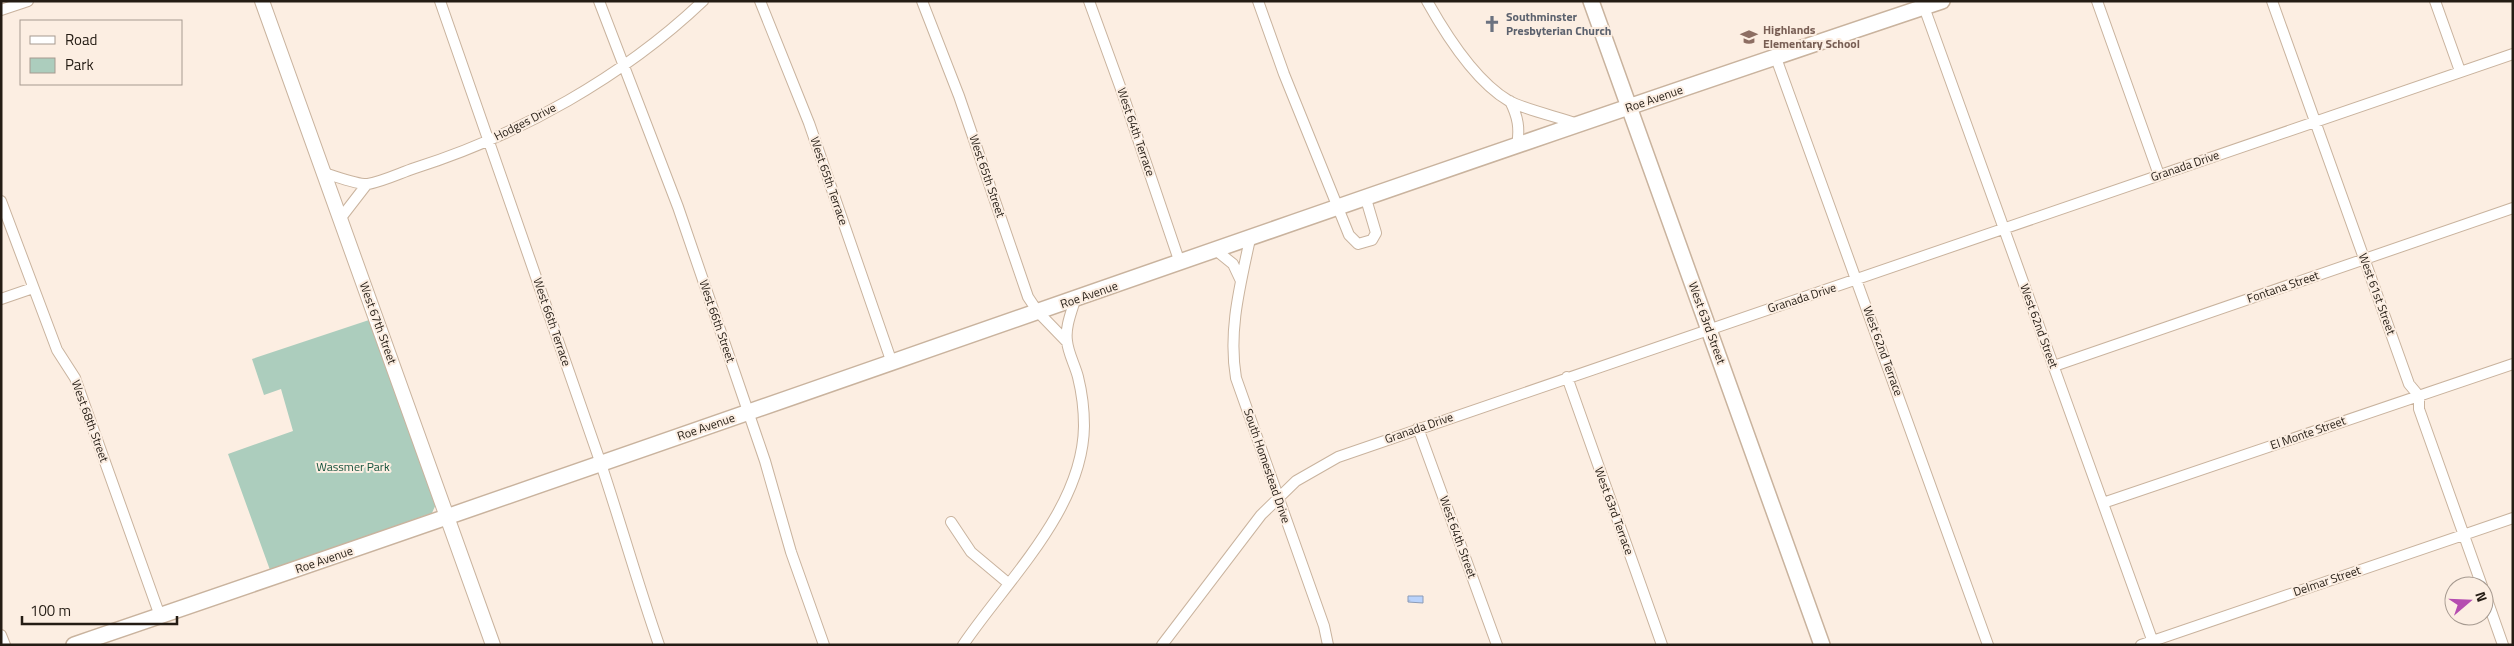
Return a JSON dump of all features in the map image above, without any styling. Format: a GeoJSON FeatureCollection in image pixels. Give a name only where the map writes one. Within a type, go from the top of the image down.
{"type":"FeatureCollection","features":[{"type":"Feature","properties":{"kind":"main road","name":"West 63rd Street"},"geometry":{"type":"LineString","coordinates":[[1591,1],[1822,645]]}},
{"type":"Feature","properties":{"kind":"main road","name":"Roe Avenue"},"geometry":{"type":"LineString","coordinates":[[74,645],[1217,251],[1578,124],[1942,1]]}},
{"type":"Feature","properties":{"kind":"street"},"geometry":{"type":"LineString","coordinates":[[1,10],[28,1]]}},
{"type":"Feature","properties":{"kind":"street","name":"West 67th Street"},"geometry":{"type":"LineString","coordinates":[[262,1],[493,645]]}},
{"type":"Feature","properties":{"kind":"street","name":"West 66th Terrace"},"geometry":{"type":"LineString","coordinates":[[440,1],[621,521],[639,590],[659,645]]}},
{"type":"Feature","properties":{"kind":"street","name":"West 66th Street"},"geometry":{"type":"LineString","coordinates":[[600,1],[678,208],[765,461],[791,552],[824,645]]}},
{"type":"Feature","properties":{"kind":"street","name":"Hodges Drive"},"geometry":{"type":"LineString","coordinates":[[367,184],[445,159],[544,114],[624,64],[703,1]]}},
{"type":"Feature","properties":{"kind":"street","name":"West 65th Terrace"},"geometry":{"type":"LineString","coordinates":[[760,1],[809,123],[892,363]]}},
{"type":"Feature","properties":{"kind":"street","name":"West 65th Street"},"geometry":{"type":"LineString","coordinates":[[922,1],[959,96],[1028,297],[1038,312],[1067,342]]}},
{"type":"Feature","properties":{"kind":"street","name":"West 64th Terrace"},"geometry":{"type":"LineString","coordinates":[[1089,1],[1180,263]]}},
{"type":"Feature","properties":{"kind":"street"},"geometry":{"type":"LineString","coordinates":[[1258,1],[1284,74],[1353,242],[1367,243],[1374,237],[1376,229],[1366,199]]}},
{"type":"Feature","properties":{"kind":"street"},"geometry":{"type":"LineString","coordinates":[[1427,1],[1461,54],[1486,81],[1510,101],[1578,124]]}},
{"type":"Feature","properties":{"kind":"street"},"geometry":{"type":"LineString","coordinates":[[2097,1],[2159,175]]}},
{"type":"Feature","properties":{"kind":"street","name":"West 61st Street"},"geometry":{"type":"LineString","coordinates":[[2272,1],[2409,384],[2419,396],[2419,409],[2478,576]]}},
{"type":"Feature","properties":{"kind":"street"},"geometry":{"type":"LineString","coordinates":[[2435,1],[2460,71]]}},
{"type":"Feature","properties":{"kind":"street","name":"West 62nd Street"},"geometry":{"type":"LineString","coordinates":[[1924,7],[2153,643]]}},
{"type":"Feature","properties":{"kind":"street","name":"Granada Drive"},"geometry":{"type":"LineString","coordinates":[[1162,645],[1261,515],[1278,498],[1310,472],[1338,457],[1709,328],[2513,54]]}},
{"type":"Feature","properties":{"kind":"street","name":"West 62nd Terrace"},"geometry":{"type":"LineString","coordinates":[[1776,58],[1988,645]]}},
{"type":"Feature","properties":{"kind":"street"},"geometry":{"type":"LineString","coordinates":[[1510,101],[1517,115],[1519,125],[1517,146]]}},
{"type":"Feature","properties":{"kind":"street"},"geometry":{"type":"LineString","coordinates":[[324,173],[367,184],[340,219]]}},
{"type":"Feature","properties":{"kind":"street","name":"West 68th Street"},"geometry":{"type":"LineString","coordinates":[[1,202],[57,350],[75,378],[160,616]]}},
{"type":"Feature","properties":{"kind":"street","name":"Fontana Street"},"geometry":{"type":"LineString","coordinates":[[2054,366],[2513,208]]}},
{"type":"Feature","properties":{"kind":"street","name":"South Homestead Drive"},"geometry":{"type":"LineString","coordinates":[[1250,239],[1233,330],[1232,356],[1242,394],[1324,626],[1328,645]]}},
{"type":"Feature","properties":{"kind":"street"},"geometry":{"type":"LineString","coordinates":[[1217,251],[1232,264],[1241,282]]}},
{"type":"Feature","properties":{"kind":"street"},"geometry":{"type":"LineString","coordinates":[[1,299],[32,288]]}},
{"type":"Feature","properties":{"kind":"street","name":"West 65th Street"},"geometry":{"type":"LineString","coordinates":[[963,645],[1057,517],[1070,492],[1083,444],[1084,409],[1078,377],[1067,342],[1069,318],[1075,300]]}},
{"type":"Feature","properties":{"kind":"street","name":"El Monte Street"},"geometry":{"type":"LineString","coordinates":[[2104,503],[2513,364]]}},
{"type":"Feature","properties":{"kind":"street","name":"West 63rd Terrace"},"geometry":{"type":"LineString","coordinates":[[1567,377],[1662,645]]}},
{"type":"Feature","properties":{"kind":"street","name":"West 64th Street"},"geometry":{"type":"LineString","coordinates":[[1418,428],[1496,645]]}},
{"type":"Feature","properties":{"kind":"street","name":"Delmar Street"},"geometry":{"type":"LineString","coordinates":[[2141,645],[2153,643],[2513,518]]}},
{"type":"Feature","properties":{"kind":"street"},"geometry":{"type":"LineString","coordinates":[[950,522],[971,552],[1008,583]]}},
{"type":"Feature","properties":{"kind":"street"},"geometry":{"type":"LineString","coordinates":[[2494,619],[2503,645]]}},
{"type":"Feature","properties":{"kind":"street"},"geometry":{"type":"LineString","coordinates":[[1,636],[5,645]]}},
{"type":"Feature","properties":{"kind":"green space","name":"Wassmer Park"},"geometry":{"type":"Polygon","coordinates":[[[372,319],[437,502],[432,513],[270,570],[228,454],[293,431],[281,389],[264,395],[252,359],[372,319]]]}},
{"type":"Feature","properties":{"kind":"water"},"geometry":{"type":"Polygon","coordinates":[[[1408,596],[1423,596],[1423,603],[1408,602],[1408,596]]]}},
{"type":"Feature","properties":{"kind":"place","name":"Southminster Presbyterian Church"},"geometry":{"type":"Point","coordinates":[1492,24]}},
{"type":"Feature","properties":{"kind":"place","name":"Highlands Elementary School"},"geometry":{"type":"Point","coordinates":[1749,37]}}]}
